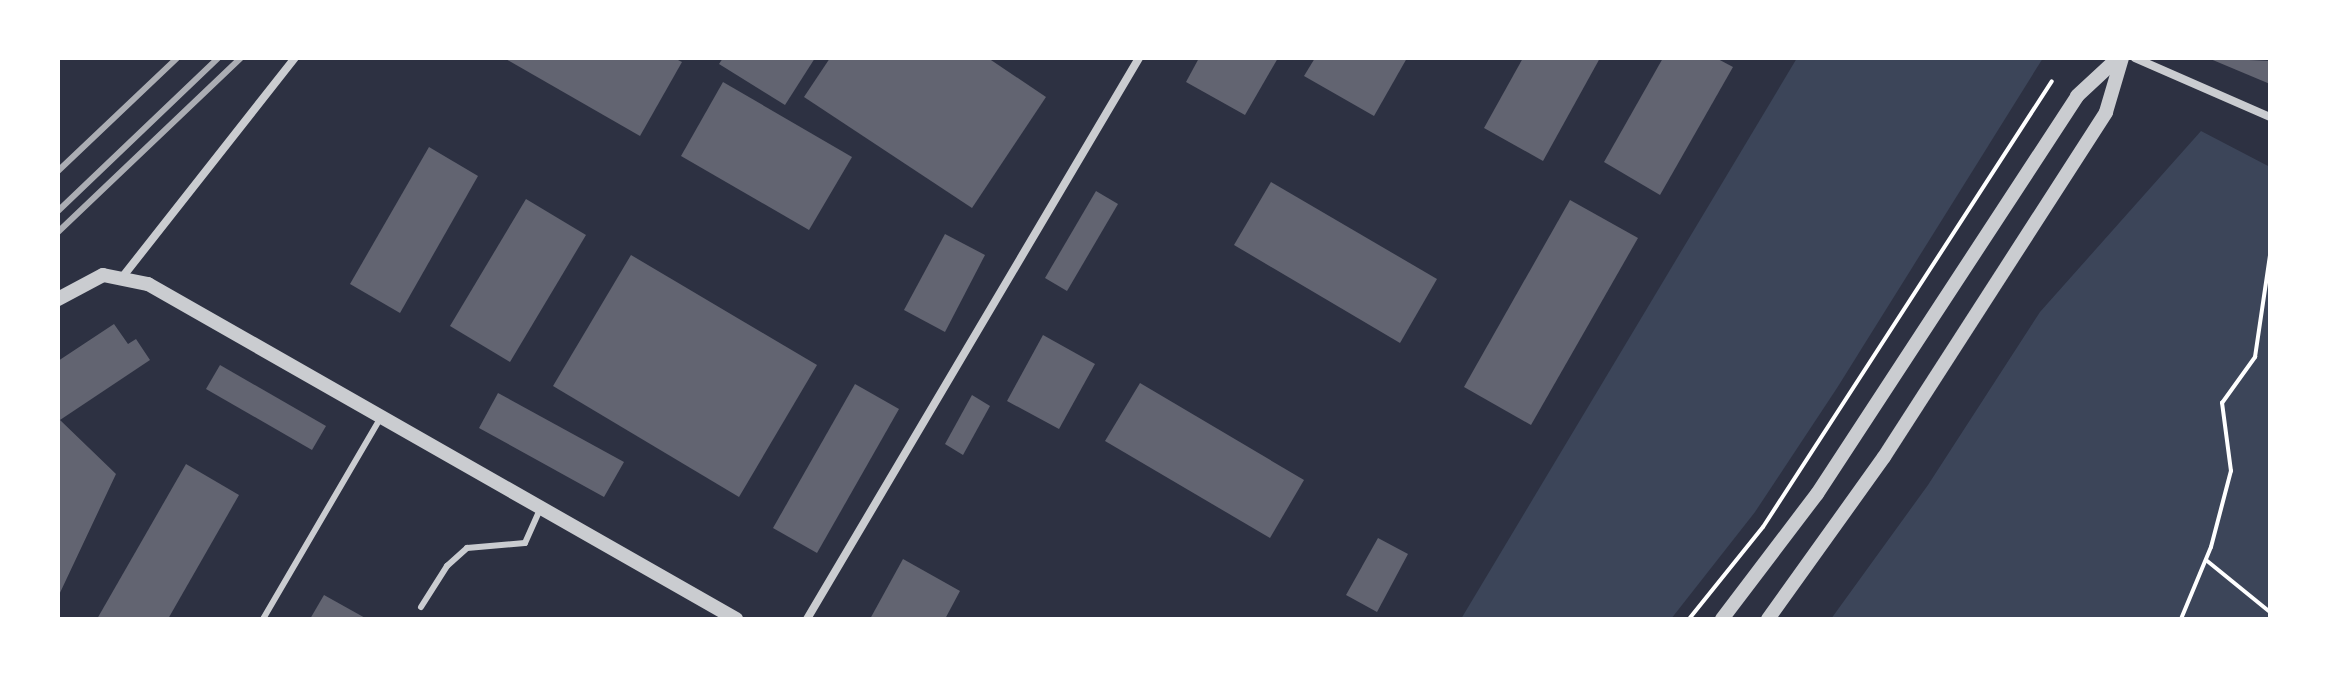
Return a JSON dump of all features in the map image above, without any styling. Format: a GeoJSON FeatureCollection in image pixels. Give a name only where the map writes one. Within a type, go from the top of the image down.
{"type":"FeatureCollection","features":[{"type":"Feature","properties":{"kind":"street"},"geometry":{"type":"LineString","coordinates":[[124,275],[295,58]]}},
{"type":"Feature","properties":{"kind":"street"},"geometry":{"type":"LineString","coordinates":[[807,619],[1139,58]]}},
{"type":"Feature","properties":{"kind":"street"},"geometry":{"type":"LineString","coordinates":[[1722,619],[1817,494],[2077,96],[2120,58]]}},
{"type":"Feature","properties":{"kind":"street"},"geometry":{"type":"LineString","coordinates":[[1768,619],[1876,468],[2106,112],[2120,58]]}},
{"type":"Feature","properties":{"kind":"street"},"geometry":{"type":"LineString","coordinates":[[2135,58],[2270,117]]}},
{"type":"Feature","properties":{"kind":"street"},"geometry":{"type":"LineString","coordinates":[[58,299],[87,280],[124,275],[736,619]]}},
{"type":"Feature","properties":{"kind":"lane"},"geometry":{"type":"LineString","coordinates":[[263,619],[381,417]]}},
{"type":"Feature","properties":{"kind":"lane"},"geometry":{"type":"LineString","coordinates":[[421,607],[447,566],[467,548],[525,543],[540,509]]}},
{"type":"Feature","properties":{"kind":"path"},"geometry":{"type":"LineString","coordinates":[[1689,619],[1763,527],[2052,81]]}},
{"type":"Feature","properties":{"kind":"path"},"geometry":{"type":"LineString","coordinates":[[2181,619],[2206,560],[2231,471],[2222,403],[2255,357],[2270,255]]}},
{"type":"Feature","properties":{"kind":"path"},"geometry":{"type":"LineString","coordinates":[[2206,560],[2270,612]]}},
{"type":"Feature","properties":{"kind":"shaded area"},"geometry":{"type":"Polygon","coordinates":[[[1797,58],[2043,58],[1837,388],[1755,512],[1671,619],[1461,619],[1797,58]]]}},
{"type":"Feature","properties":{"kind":"shaded area"},"geometry":{"type":"Polygon","coordinates":[[[2201,131],[2270,167],[2270,619],[1831,619],[1928,485],[2040,312],[2201,131]]]}},
{"type":"Feature","properties":{"kind":"building"},"geometry":{"type":"Polygon","coordinates":[[[504,58],[674,58],[682,62],[640,136],[504,58]]]}},
{"type":"Feature","properties":{"kind":"building"},"geometry":{"type":"Polygon","coordinates":[[[723,58],[815,58],[785,105],[719,64],[723,58]]]}},
{"type":"Feature","properties":{"kind":"building"},"geometry":{"type":"Polygon","coordinates":[[[830,58],[988,58],[1046,97],[972,208],[804,97],[830,58]]]}},
{"type":"Feature","properties":{"kind":"building"},"geometry":{"type":"Polygon","coordinates":[[[1199,58],[1278,58],[1245,115],[1186,82],[1199,58]]]}},
{"type":"Feature","properties":{"kind":"building"},"geometry":{"type":"Polygon","coordinates":[[[1315,58],[1407,58],[1374,116],[1304,76],[1315,58]]]}},
{"type":"Feature","properties":{"kind":"building"},"geometry":{"type":"Polygon","coordinates":[[[1523,58],[1600,58],[1543,161],[1484,128],[1523,58]]]}},
{"type":"Feature","properties":{"kind":"building"},"geometry":{"type":"Polygon","coordinates":[[[1663,58],[1716,58],[1733,67],[1660,195],[1604,162],[1663,58]]]}},
{"type":"Feature","properties":{"kind":"building"},"geometry":{"type":"Polygon","coordinates":[[[2208,58],[2270,61],[2270,84],[2208,58]]]}},
{"type":"Feature","properties":{"kind":"building"},"geometry":{"type":"Polygon","coordinates":[[[723,82],[852,157],[809,230],[681,156],[723,82]]]}},
{"type":"Feature","properties":{"kind":"building"},"geometry":{"type":"Polygon","coordinates":[[[429,147],[478,176],[400,313],[350,284],[429,147]]]}},
{"type":"Feature","properties":{"kind":"building"},"geometry":{"type":"Polygon","coordinates":[[[1271,182],[1437,279],[1400,343],[1234,245],[1271,182]]]}},
{"type":"Feature","properties":{"kind":"building"},"geometry":{"type":"Polygon","coordinates":[[[1096,191],[1118,204],[1067,291],[1045,278],[1096,191]]]}},
{"type":"Feature","properties":{"kind":"building"},"geometry":{"type":"Polygon","coordinates":[[[526,199],[586,235],[510,362],[450,326],[526,199]]]}},
{"type":"Feature","properties":{"kind":"building"},"geometry":{"type":"Polygon","coordinates":[[[1570,200],[1638,238],[1531,425],[1464,387],[1570,200]]]}},
{"type":"Feature","properties":{"kind":"building"},"geometry":{"type":"Polygon","coordinates":[[[945,234],[985,255],[945,332],[904,310],[945,234]]]}},
{"type":"Feature","properties":{"kind":"building"},"geometry":{"type":"Polygon","coordinates":[[[631,255],[817,365],[739,497],[553,386],[631,255]]]}},
{"type":"Feature","properties":{"kind":"building"},"geometry":{"type":"Polygon","coordinates":[[[114,324],[128,344],[136,339],[150,360],[60,420],[116,474],[58,597],[58,361],[114,324]]]}},
{"type":"Feature","properties":{"kind":"building"},"geometry":{"type":"Polygon","coordinates":[[[1043,335],[1095,364],[1059,429],[1007,401],[1043,335]]]}},
{"type":"Feature","properties":{"kind":"building"},"geometry":{"type":"Polygon","coordinates":[[[220,365],[326,426],[312,450],[206,389],[220,365]]]}},
{"type":"Feature","properties":{"kind":"building"},"geometry":{"type":"Polygon","coordinates":[[[1140,383],[1304,480],[1270,538],[1105,441],[1140,383]]]}},
{"type":"Feature","properties":{"kind":"building"},"geometry":{"type":"Polygon","coordinates":[[[855,384],[899,409],[817,553],[773,528],[855,384]]]}},
{"type":"Feature","properties":{"kind":"building"},"geometry":{"type":"Polygon","coordinates":[[[498,393],[624,462],[604,497],[479,428],[498,393]]]}},
{"type":"Feature","properties":{"kind":"building"},"geometry":{"type":"Polygon","coordinates":[[[972,395],[990,406],[963,455],[945,444],[972,395]]]}},
{"type":"Feature","properties":{"kind":"building"},"geometry":{"type":"Polygon","coordinates":[[[186,464],[239,495],[168,619],[97,619],[186,464]]]}},
{"type":"Feature","properties":{"kind":"building"},"geometry":{"type":"Polygon","coordinates":[[[1378,538],[1408,554],[1377,612],[1346,595],[1378,538]]]}},
{"type":"Feature","properties":{"kind":"building"},"geometry":{"type":"Polygon","coordinates":[[[903,559],[960,591],[945,619],[870,619],[903,559]]]}},
{"type":"Feature","properties":{"kind":"building"},"geometry":{"type":"Polygon","coordinates":[[[324,595],[367,619],[310,619],[324,595]]]}},
{"type":"Feature","properties":{"kind":"railway"},"geometry":{"type":"LineString","coordinates":[[58,171],[177,58]]}},
{"type":"Feature","properties":{"kind":"railway"},"geometry":{"type":"LineString","coordinates":[[58,211],[218,58]]}},
{"type":"Feature","properties":{"kind":"railway"},"geometry":{"type":"LineString","coordinates":[[58,232],[241,58]]}}]}
